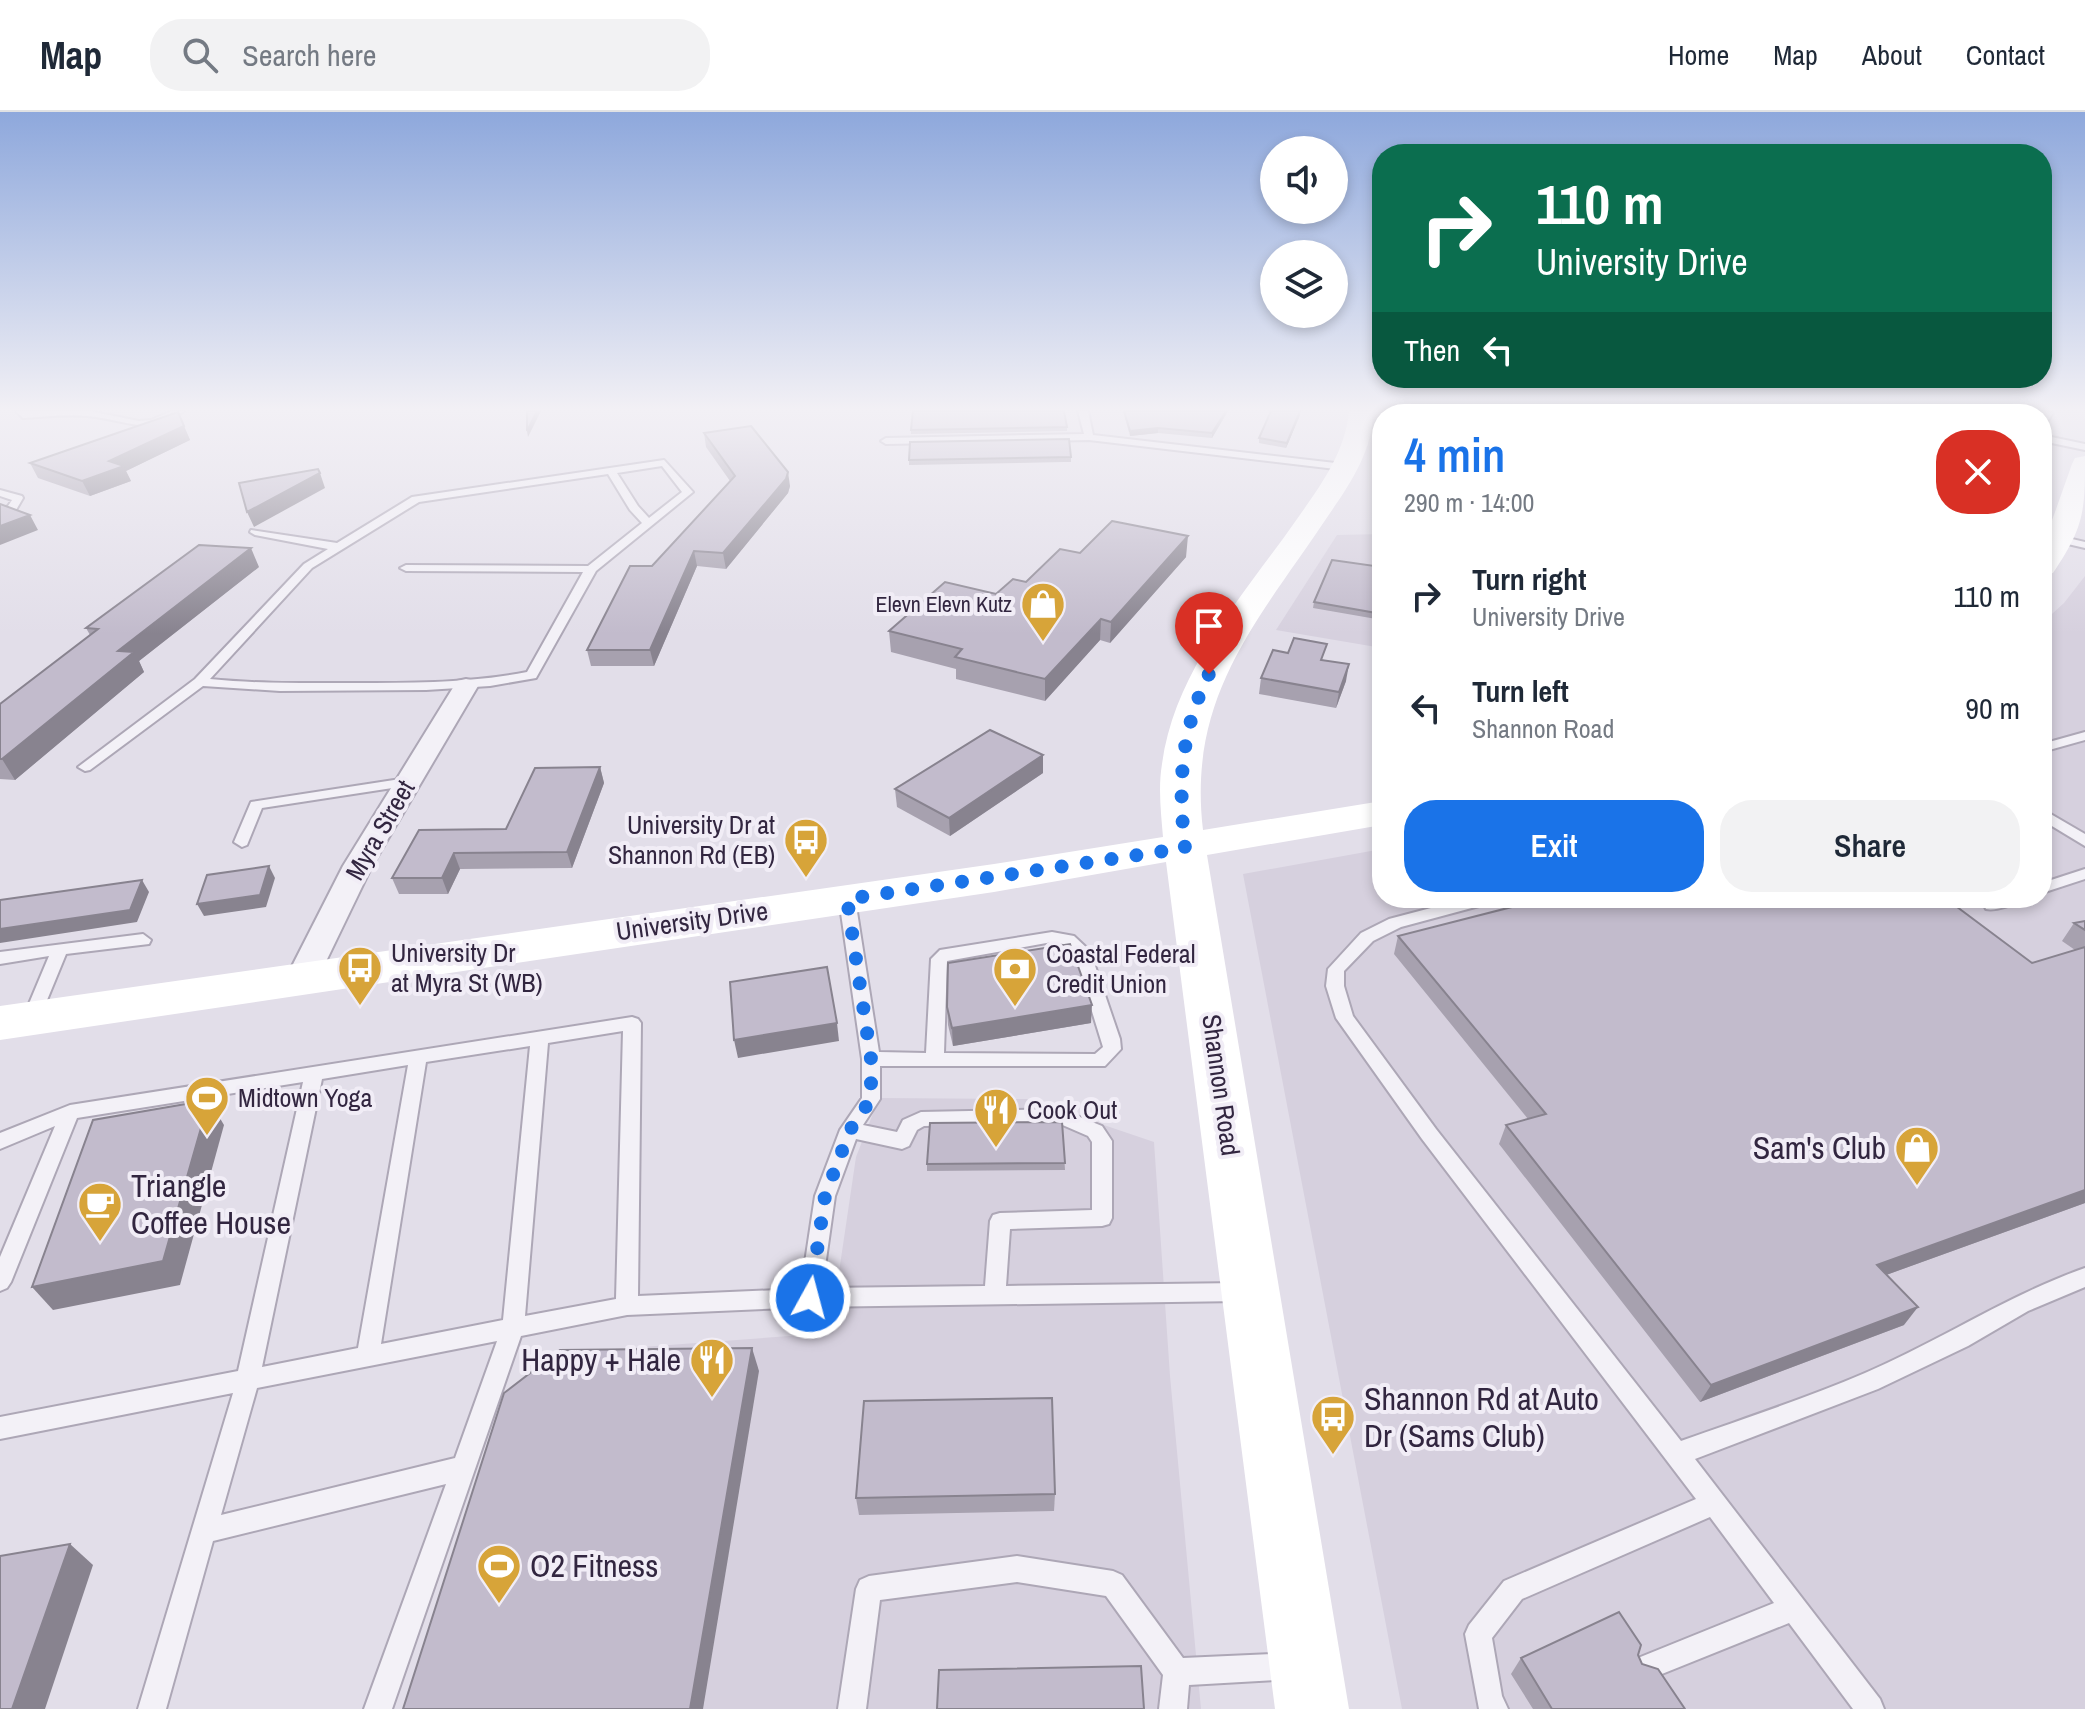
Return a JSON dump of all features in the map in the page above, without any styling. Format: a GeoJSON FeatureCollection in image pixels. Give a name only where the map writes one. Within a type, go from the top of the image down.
{"type":"FeatureCollection","features":[{"type":"Feature","properties":{"kind":"street","name":"Shannon Road"},"geometry":{"type":"LineString","coordinates":[[1309,1687],[1180,814],[1181,761],[1187,730],[1201,691],[1224,647],[1300,539],[1333,486]]}},
{"type":"Feature","properties":{"kind":"street"},"geometry":{"type":"LineString","coordinates":[[2062,540],[2078,486]]}},
{"type":"Feature","properties":{"kind":"street","name":"Myra Street"},"geometry":{"type":"LineString","coordinates":[[302,978],[316,943],[407,782],[466,686]]}},
{"type":"Feature","properties":{"kind":"street","name":"University Drive"},"geometry":{"type":"LineString","coordinates":[[16,1020],[1185,848],[1251,832],[1372,814]]}},
{"type":"Feature","properties":{"kind":"lane"},"geometry":{"type":"LineString","coordinates":[[85,767],[200,682],[308,566],[416,499],[510,486]]}},
{"type":"Feature","properties":{"kind":"lane"},"geometry":{"type":"LineString","coordinates":[[621,486],[649,524]]}},
{"type":"Feature","properties":{"kind":"lane"},"geometry":{"type":"LineString","coordinates":[[200,682],[264,687],[466,686],[532,675],[591,569],[688,492],[683,486]]}},
{"type":"Feature","properties":{"kind":"lane"},"geometry":{"type":"LineString","coordinates":[[0,493],[18,498],[12,508],[0,512]]}},
{"type":"Feature","properties":{"kind":"lane"},"geometry":{"type":"LineString","coordinates":[[255,532],[338,547]]}},
{"type":"Feature","properties":{"kind":"lane"},"geometry":{"type":"LineString","coordinates":[[406,568],[591,569]]}},
{"type":"Feature","properties":{"kind":"lane"},"geometry":{"type":"LineString","coordinates":[[2052,745],[2085,736]]}},
{"type":"Feature","properties":{"kind":"lane"},"geometry":{"type":"LineString","coordinates":[[242,842],[256,805],[407,782]]}},
{"type":"Feature","properties":{"kind":"lane"},"geometry":{"type":"LineString","coordinates":[[2052,820],[2085,841]]}},
{"type":"Feature","properties":{"kind":"lane"},"geometry":{"type":"LineString","coordinates":[[2052,885],[2085,874]]}},
{"type":"Feature","properties":{"kind":"lane"},"geometry":{"type":"LineString","coordinates":[[810,1298],[825,1196],[850,1130],[871,1099],[871,1059],[847,899]]}},
{"type":"Feature","properties":{"kind":"lane"},"geometry":{"type":"LineString","coordinates":[[1451,908],[1395,923],[1367,937],[1336,969],[1335,986],[1339,1003],[1361,1042],[1429,1134],[1870,1709]]}},
{"type":"Feature","properties":{"kind":"lane"},"geometry":{"type":"LineString","coordinates":[[871,1059],[935,1060],[1087,1061],[1106,1057],[1112,1049],[1111,1039],[1082,951],[1075,942],[1052,937],[946,954],[939,959],[935,1060]]}},
{"type":"Feature","properties":{"kind":"lane"},"geometry":{"type":"LineString","coordinates":[[0,958],[143,940]]}},
{"type":"Feature","properties":{"kind":"lane"},"geometry":{"type":"LineString","coordinates":[[16,1020],[60,949]]}},
{"type":"Feature","properties":{"kind":"lane"},"geometry":{"type":"LineString","coordinates":[[0,1141],[70,1112],[632,1023],[627,1306]]}},
{"type":"Feature","properties":{"kind":"lane"},"geometry":{"type":"LineString","coordinates":[[378,1709],[513,1327],[540,1038]]}},
{"type":"Feature","properties":{"kind":"lane"},"geometry":{"type":"LineString","coordinates":[[368,1356],[418,1057]]}},
{"type":"Feature","properties":{"kind":"lane"},"geometry":{"type":"LineString","coordinates":[[152,1709],[248,1379],[314,1073]]}},
{"type":"Feature","properties":{"kind":"lane"},"geometry":{"type":"LineString","coordinates":[[0,1282],[70,1112]]}},
{"type":"Feature","properties":{"kind":"lane"},"geometry":{"type":"LineString","coordinates":[[850,1130],[902,1141],[910,1125],[921,1119],[1060,1116],[1095,1131],[1102,1141],[1102,1218],[1000,1221],[995,1295]]}},
{"type":"Feature","properties":{"kind":"lane"},"geometry":{"type":"LineString","coordinates":[[1677,1454],[1870,1382],[1960,1339],[2020,1304],[2085,1277]]}},
{"type":"Feature","properties":{"kind":"lane"},"geometry":{"type":"LineString","coordinates":[[0,1428],[627,1306],[810,1298],[1251,1291]]}},
{"type":"Feature","properties":{"kind":"lane"},"geometry":{"type":"LineString","coordinates":[[204,1531],[463,1468]]}},
{"type":"Feature","properties":{"kind":"lane"},"geometry":{"type":"LineString","coordinates":[[1494,1709],[1489,1700],[1478,1634],[1513,1590],[1714,1503]]}},
{"type":"Feature","properties":{"kind":"lane"},"geometry":{"type":"LineString","coordinates":[[852,1709],[869,1589],[1017,1569],[1113,1584],[1177,1672],[1173,1709]]}},
{"type":"Feature","properties":{"kind":"lane"},"geometry":{"type":"LineString","coordinates":[[1642,1669],[1794,1608]]}},
{"type":"Feature","properties":{"kind":"lane"},"geometry":{"type":"LineString","coordinates":[[1177,1672],[1309,1687]]}},
{"type":"Feature","properties":{"kind":"shaded area"},"geometry":{"type":"Polygon","coordinates":[[[1372,534],[1372,646],[1276,630],[1337,535],[1372,534]]]}},
{"type":"Feature","properties":{"kind":"shaded area"},"geometry":{"type":"Polygon","coordinates":[[[2085,576],[2085,1709],[1402,1709],[1243,874],[1372,851],[1372,908],[2052,908],[2052,614],[2085,576]]]}},
{"type":"Feature","properties":{"kind":"shaded area"},"geometry":{"type":"Polygon","coordinates":[[[879,1098],[1027,1099],[1154,1142],[1170,1376],[1201,1709],[408,1709],[574,1352],[830,1333],[856,1157],[879,1098]]]}},
{"type":"Feature","properties":{"kind":"building"},"geometry":{"type":"Polygon","coordinates":[[[240,486],[297,486],[247,512],[240,486]]]}},
{"type":"Feature","properties":{"kind":"building"},"geometry":{"type":"Polygon","coordinates":[[[726,486],[780,486],[723,553],[694,551],[650,650],[587,650],[630,566],[652,566],[726,486]]]}},
{"type":"Feature","properties":{"kind":"building"},"geometry":{"type":"Polygon","coordinates":[[[0,504],[30,515],[0,526],[0,504]]]}},
{"type":"Feature","properties":{"kind":"building"},"geometry":{"type":"Polygon","coordinates":[[[1112,521],[1188,536],[1111,622],[1101,619],[1045,679],[955,657],[962,649],[889,631],[945,582],[996,594],[1013,579],[1026,582],[1060,549],[1080,553],[1112,521]]]}},
{"type":"Feature","properties":{"kind":"building"},"geometry":{"type":"Polygon","coordinates":[[[199,545],[251,548],[118,651],[134,652],[0,759],[0,704],[98,629],[86,628],[199,545]]]}},
{"type":"Feature","properties":{"kind":"building"},"geometry":{"type":"Polygon","coordinates":[[[1332,560],[1372,566],[1372,612],[1314,602],[1332,560]]]}},
{"type":"Feature","properties":{"kind":"building"},"geometry":{"type":"Polygon","coordinates":[[[1294,638],[1327,644],[1321,660],[1349,664],[1339,692],[1261,678],[1273,650],[1288,653],[1294,638]]]}},
{"type":"Feature","properties":{"kind":"building"},"geometry":{"type":"Polygon","coordinates":[[[990,730],[1043,755],[949,818],[895,789],[990,730]]]}},
{"type":"Feature","properties":{"kind":"building"},"geometry":{"type":"Polygon","coordinates":[[[600,767],[567,852],[454,853],[442,878],[392,878],[419,830],[506,829],[535,768],[600,767]]]}},
{"type":"Feature","properties":{"kind":"building"},"geometry":{"type":"Polygon","coordinates":[[[269,866],[260,895],[197,904],[207,875],[269,866]]]}},
{"type":"Feature","properties":{"kind":"building"},"geometry":{"type":"Polygon","coordinates":[[[142,880],[130,910],[0,929],[0,900],[142,880]]]}},
{"type":"Feature","properties":{"kind":"building"},"geometry":{"type":"Polygon","coordinates":[[[1508,908],[1958,908],[2032,963],[2085,947],[2085,1190],[1877,1265],[1918,1307],[1711,1385],[1506,1125],[1546,1114],[1398,936],[1508,908]]]}},
{"type":"Feature","properties":{"kind":"building"},"geometry":{"type":"Polygon","coordinates":[[[2085,921],[2085,930],[2074,923],[2085,921]]]}},
{"type":"Feature","properties":{"kind":"building","name":"Coastal Federal Credit Union"},"geometry":{"type":"Polygon","coordinates":[[[1070,944],[1092,1005],[952,1028],[947,1007],[948,963],[1070,944]]]}},
{"type":"Feature","properties":{"kind":"building"},"geometry":{"type":"Polygon","coordinates":[[[827,967],[837,1023],[734,1040],[730,982],[827,967]]]}},
{"type":"Feature","properties":{"kind":"building"},"geometry":{"type":"Polygon","coordinates":[[[209,1100],[163,1261],[32,1287],[93,1120],[209,1100]]]}},
{"type":"Feature","properties":{"kind":"building","name":"Cook Out"},"geometry":{"type":"Polygon","coordinates":[[[1062,1122],[1065,1163],[927,1164],[930,1123],[1062,1122]]]}},
{"type":"Feature","properties":{"kind":"building"},"geometry":{"type":"Polygon","coordinates":[[[752,1348],[690,1709],[403,1709],[504,1393],[560,1350],[752,1348]]]}},
{"type":"Feature","properties":{"kind":"building"},"geometry":{"type":"Polygon","coordinates":[[[1052,1398],[1055,1494],[856,1498],[864,1401],[1052,1398]]]}},
{"type":"Feature","properties":{"kind":"building"},"geometry":{"type":"Polygon","coordinates":[[[70,1544],[12,1709],[0,1709],[0,1556],[70,1544]]]}},
{"type":"Feature","properties":{"kind":"building"},"geometry":{"type":"Polygon","coordinates":[[[1619,1612],[1641,1645],[1638,1655],[1642,1664],[1658,1669],[1685,1709],[1552,1709],[1521,1658],[1619,1612]]]}},
{"type":"Feature","properties":{"kind":"building"},"geometry":{"type":"Polygon","coordinates":[[[1141,1666],[1144,1709],[937,1709],[939,1670],[1141,1666]]]}},
{"type":"Feature","properties":{"kind":"place","name":"Elevn Elevn Kutz"},"geometry":{"type":"Point","coordinates":[1043,643]}},
{"type":"Feature","properties":{"kind":"place","name":"University Dr at Shannon Rd (EB)"},"geometry":{"type":"Point","coordinates":[806,879]}},
{"type":"Feature","properties":{"kind":"place","name":"University Dr at Myra St (WB)"},"geometry":{"type":"Point","coordinates":[360,1007]}},
{"type":"Feature","properties":{"kind":"place","name":"Coastal Federal Credit Union"},"geometry":{"type":"Point","coordinates":[1015,1008]}},
{"type":"Feature","properties":{"kind":"place","name":"Midtown Yoga"},"geometry":{"type":"Point","coordinates":[207,1137]}},
{"type":"Feature","properties":{"kind":"place","name":"Cook Out"},"geometry":{"type":"Point","coordinates":[996,1149]}},
{"type":"Feature","properties":{"kind":"place","name":"Sam's Club"},"geometry":{"type":"Point","coordinates":[1917,1187]}},
{"type":"Feature","properties":{"kind":"place","name":"Triangle Coffee House"},"geometry":{"type":"Point","coordinates":[100,1243]}},
{"type":"Feature","properties":{"kind":"place","name":"Happy + Hale"},"geometry":{"type":"Point","coordinates":[712,1399]}},
{"type":"Feature","properties":{"kind":"place","name":"Shannon Rd at Auto Dr (Sams Club)"},"geometry":{"type":"Point","coordinates":[1333,1456]}},
{"type":"Feature","properties":{"kind":"place","name":"O2 Fitness"},"geometry":{"type":"Point","coordinates":[499,1605]}},
{"type":"Feature","properties":{"kind":"route"},"geometry":{"type":"LineString","coordinates":[[810,1298],[825,1196],[850,1130],[871,1099],[873,1074],[847,899],[1185,848],[1180,814],[1181,761],[1187,730],[1209,674]]}}]}
